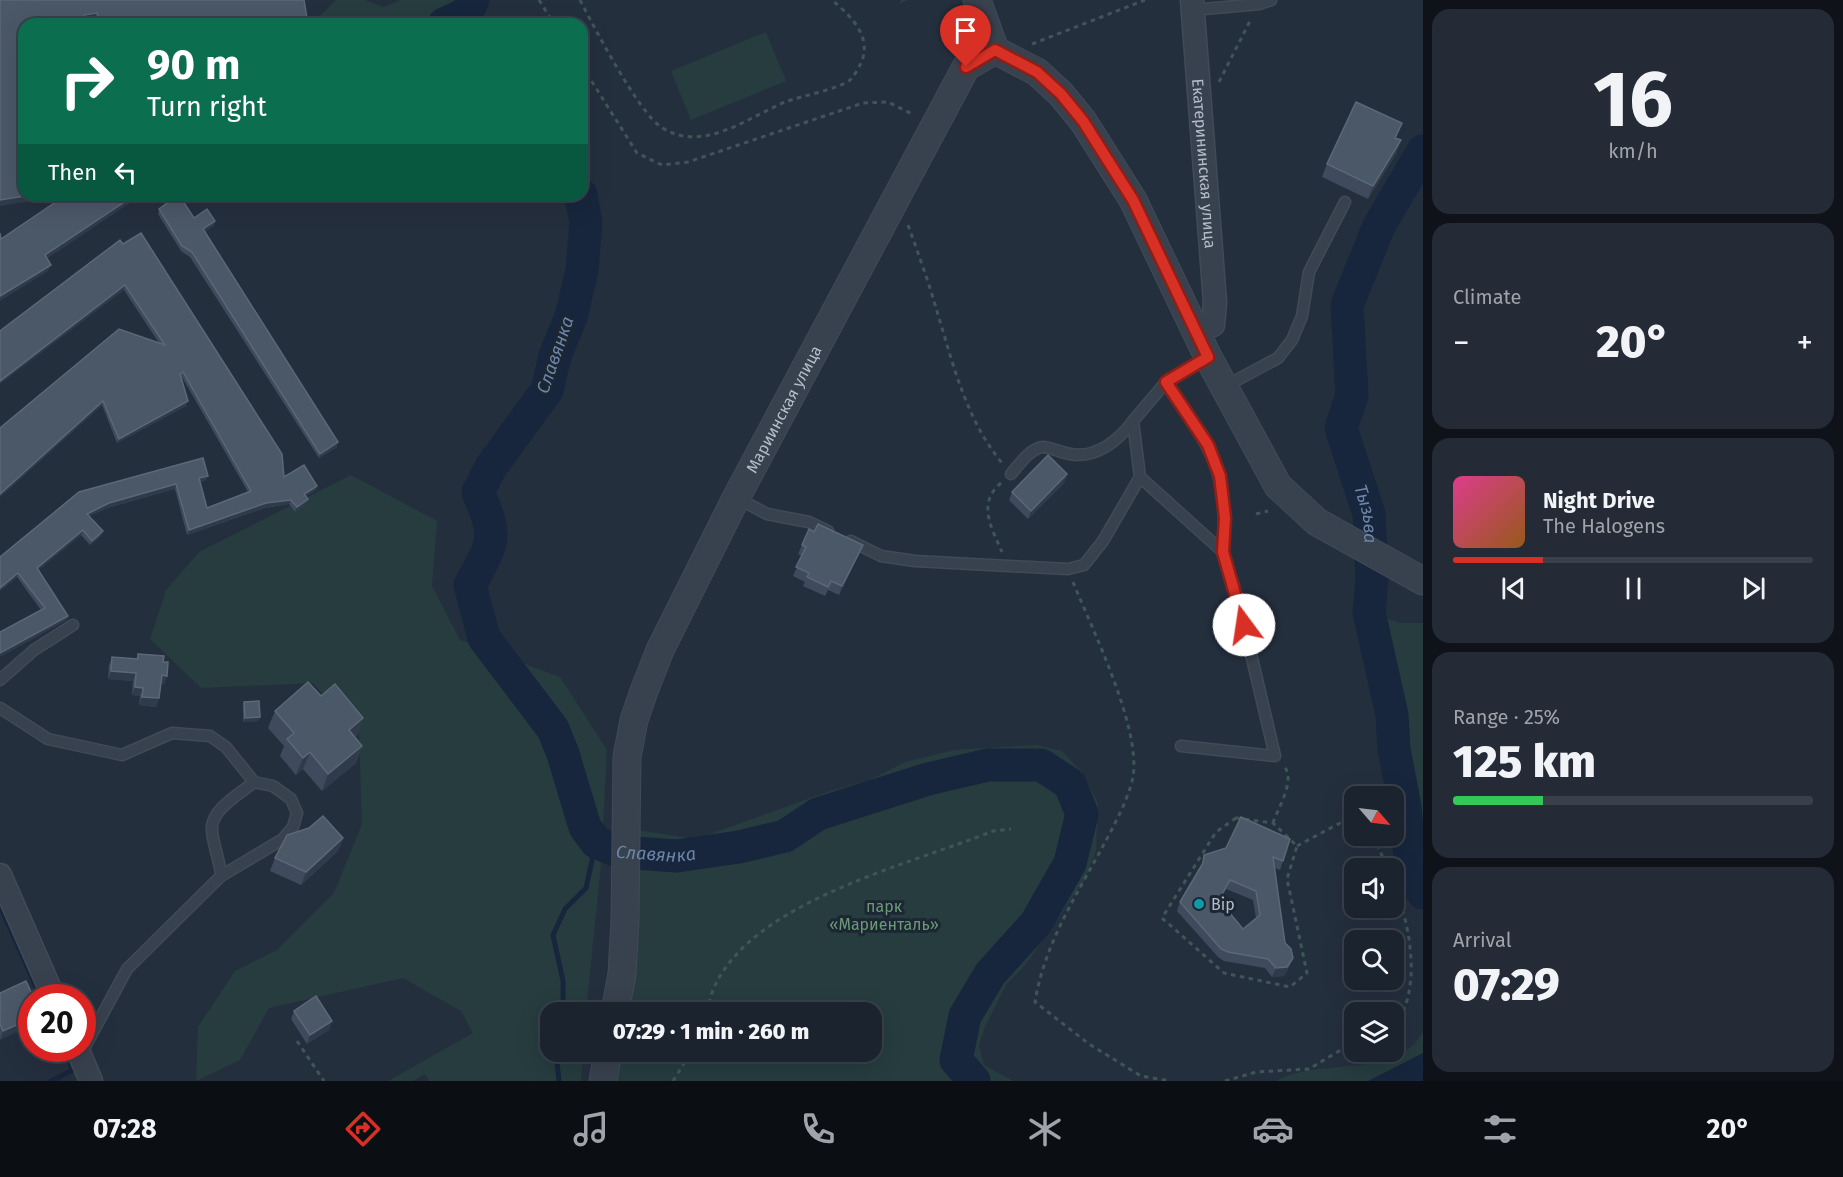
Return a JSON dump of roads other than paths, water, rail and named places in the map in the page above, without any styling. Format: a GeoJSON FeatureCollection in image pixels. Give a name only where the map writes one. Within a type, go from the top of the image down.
{"type":"FeatureCollection","features":[{"type":"Feature","properties":{"kind":"street"},"geometry":{"type":"LineString","coordinates":[[977,0],[1002,53],[1037,72],[1061,94],[1083,121],[1133,200],[1208,357],[1278,486],[1317,522],[1423,581]]}},
{"type":"Feature","properties":{"kind":"street","name":"Екатерининская улица"},"geometry":{"type":"LineString","coordinates":[[1193,5],[1215,302],[1213,325]]}},
{"type":"Feature","properties":{"kind":"street","name":"Мариинская улица"},"geometry":{"type":"LineString","coordinates":[[617,1002],[622,974],[624,794],[629,738],[660,650],[736,498],[966,67],[1002,53]]}},
{"type":"Feature","properties":{"kind":"street"},"geometry":{"type":"LineString","coordinates":[[0,875],[48,984]]}},
{"type":"Feature","properties":{"kind":"street"},"geometry":{"type":"LineString","coordinates":[[82,1062],[91,1081]]}},
{"type":"Feature","properties":{"kind":"street"},"geometry":{"type":"LineString","coordinates":[[603,1081],[606,1062]]}},
{"type":"Feature","properties":{"kind":"lane"},"geometry":{"type":"LineString","coordinates":[[1193,5],[1259,4],[1270,0]]}},
{"type":"Feature","properties":{"kind":"lane"},"geometry":{"type":"LineString","coordinates":[[1224,387],[1278,358],[1292,340],[1302,316],[1309,272],[1345,202]]}},
{"type":"Feature","properties":{"kind":"lane"},"geometry":{"type":"LineString","coordinates":[[1011,474],[1029,453],[1043,447],[1076,455],[1104,448],[1120,438],[1166,382],[1208,357]]}},
{"type":"Feature","properties":{"kind":"lane"},"geometry":{"type":"LineString","coordinates":[[1166,382],[1208,445],[1220,476],[1225,518],[1223,552],[1239,603],[1275,756],[1181,746]]}},
{"type":"Feature","properties":{"kind":"lane"},"geometry":{"type":"LineString","coordinates":[[736,498],[767,514],[809,522],[881,556],[915,561],[1068,569],[1084,565],[1103,541],[1140,477],[1133,421]]}},
{"type":"Feature","properties":{"kind":"lane"},"geometry":{"type":"LineString","coordinates":[[1140,477],[1223,552]]}},
{"type":"Feature","properties":{"kind":"lane"},"geometry":{"type":"LineString","coordinates":[[0,680],[34,650],[73,625]]}},
{"type":"Feature","properties":{"kind":"lane"},"geometry":{"type":"LineString","coordinates":[[0,708],[48,738],[122,755],[172,733],[210,736],[226,747],[254,782],[273,786],[291,799],[297,813],[293,827],[283,839],[221,876],[127,969],[96,1022]]}},
{"type":"Feature","properties":{"kind":"lane"},"geometry":{"type":"LineString","coordinates":[[221,876],[220,859],[211,829],[217,813],[254,782]]}},
{"type":"Feature","properties":{"kind":"water"},"geometry":{"type":"Polygon","coordinates":[[[1423,1053],[1423,1081],[1368,1081],[1423,1053]]]}},
{"type":"Feature","properties":{"kind":"waterway","name":"Славянка"},"geometry":{"type":"LineString","coordinates":[[457,18],[466,14],[473,0]]}},
{"type":"Feature","properties":{"kind":"waterway","name":"Тызьва"},"geometry":{"type":"LineString","coordinates":[[1423,151],[1379,226],[1347,305],[1352,395],[1341,428],[1369,514],[1372,580],[1369,612],[1392,715],[1394,749],[1405,807],[1412,879],[1423,893]]}},
{"type":"Feature","properties":{"kind":"waterway","name":"Славянка"},"geometry":{"type":"LineString","coordinates":[[582,201],[586,223],[582,270],[571,317],[555,356],[547,390],[491,467],[478,492],[489,520],[491,540],[470,585],[484,638],[553,729],[585,827],[596,842],[620,852],[677,856],[739,847],[785,836],[818,814],[928,779],[988,765],[1041,765],[1070,784],[1082,814],[1070,863],[1036,923],[990,974],[965,1016],[956,1060],[974,1081]]}},
{"type":"Feature","properties":{"kind":"waterway"},"geometry":{"type":"LineString","coordinates":[[563,1002],[563,981],[553,935],[565,909],[586,888],[596,842]]}},
{"type":"Feature","properties":{"kind":"waterway"},"geometry":{"type":"LineString","coordinates":[[0,906],[35,984]]}},
{"type":"Feature","properties":{"kind":"waterway"},"geometry":{"type":"LineString","coordinates":[[51,1081],[73,1070],[69,1062]]}},
{"type":"Feature","properties":{"kind":"waterway"},"geometry":{"type":"LineString","coordinates":[[557,1062],[559,1081]]}},
{"type":"Feature","properties":{"kind":"place","name":"Bip"},"geometry":{"type":"Point","coordinates":[1199,904]}},
{"type":"Feature","properties":{"kind":"park label","name":"парк «Мариенталь»"},"geometry":{"type":"Point","coordinates":[884,915]}}]}
